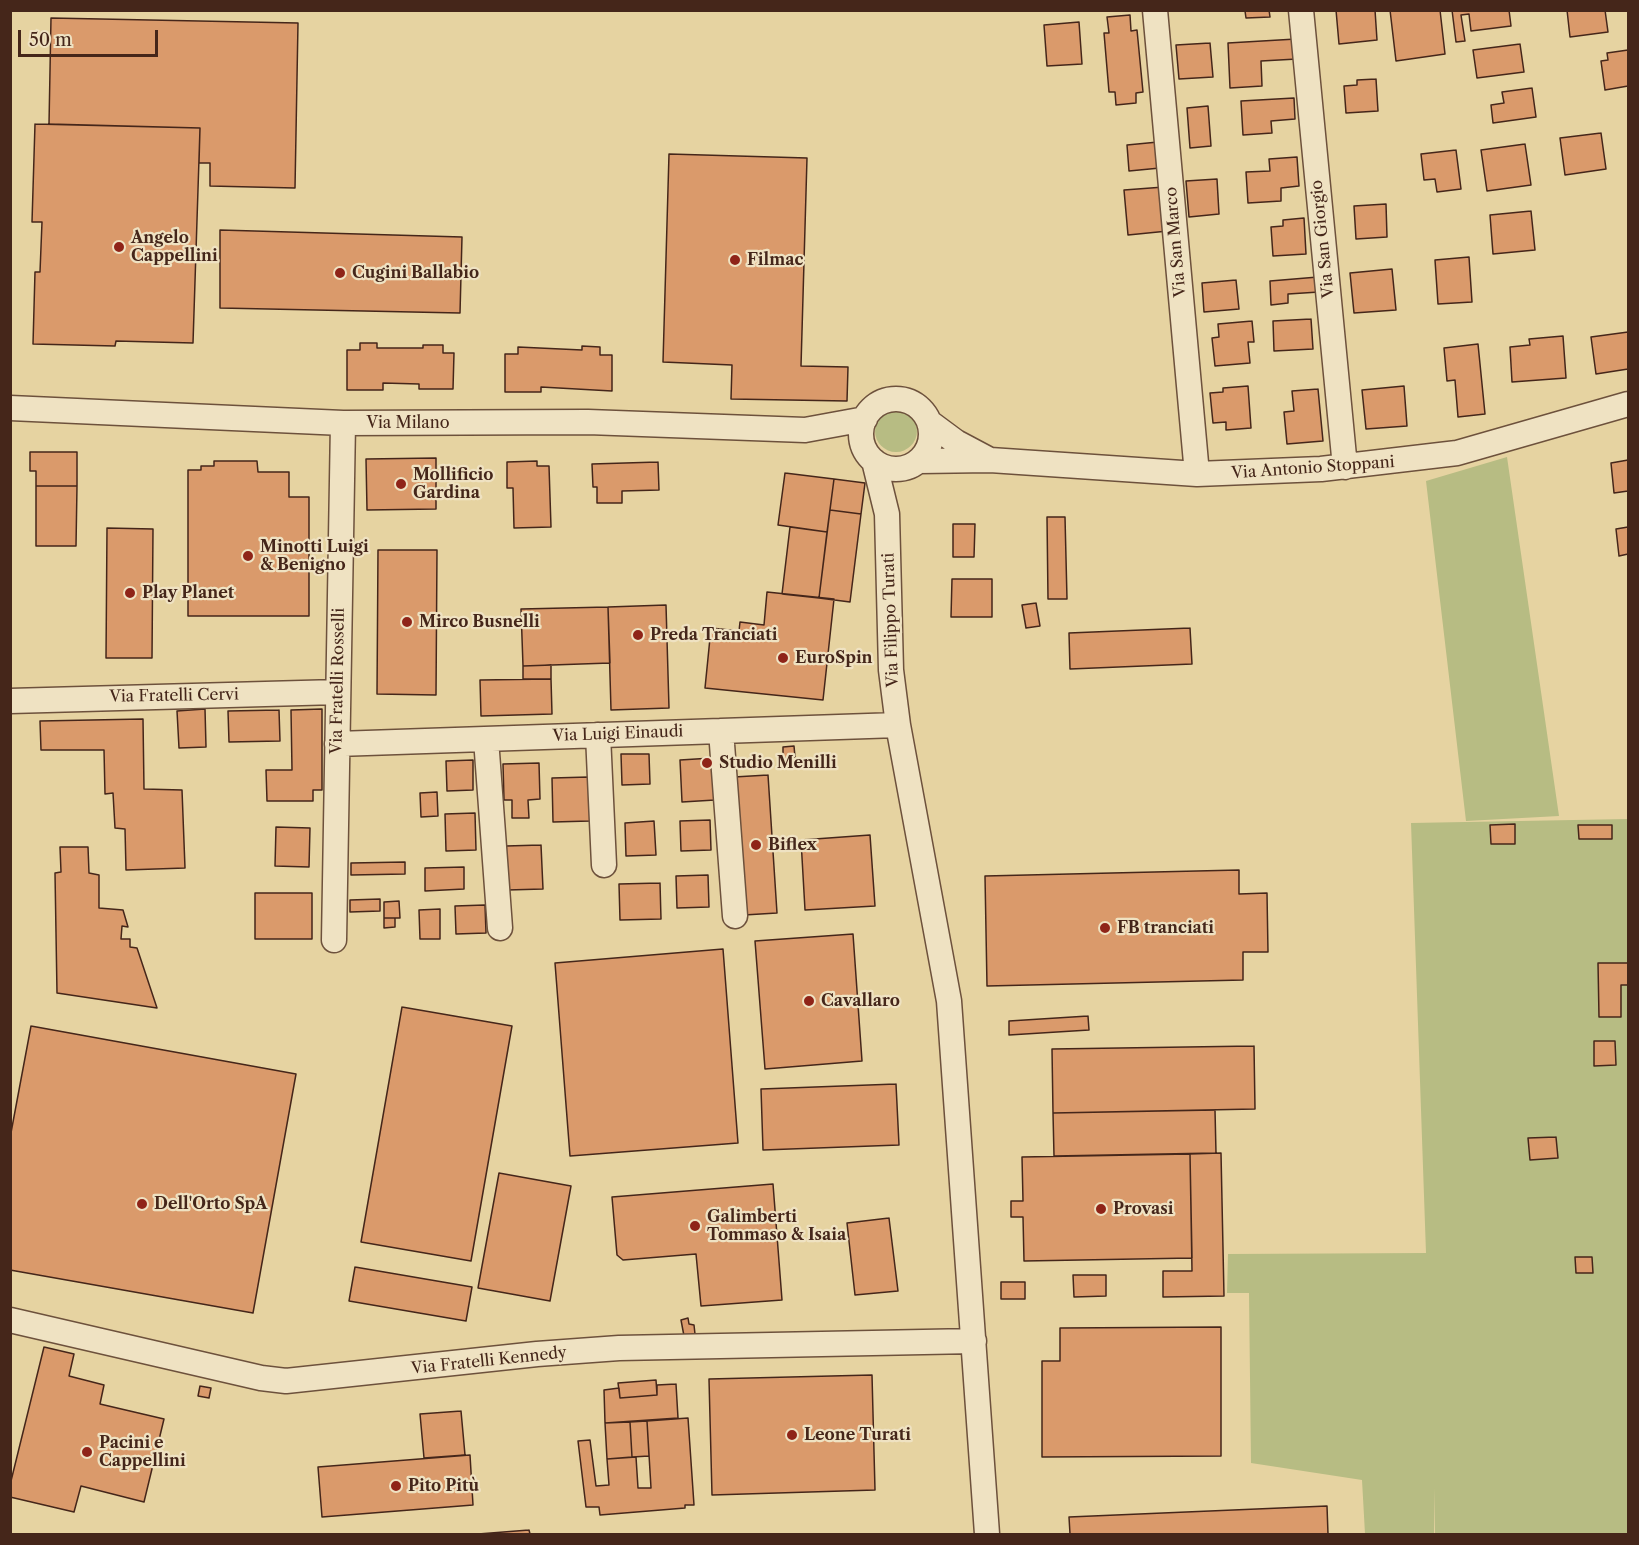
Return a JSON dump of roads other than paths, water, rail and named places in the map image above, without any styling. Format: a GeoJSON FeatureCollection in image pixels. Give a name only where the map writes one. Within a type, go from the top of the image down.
{"type":"FeatureCollection","features":[{"type":"Feature","properties":{"kind":"street","name":"Via San Marco"},"geometry":{"type":"LineString","coordinates":[[1155,10],[1197,474]]}},
{"type":"Feature","properties":{"kind":"street","name":"Via San Giorgio"},"geometry":{"type":"LineString","coordinates":[[1301,10],[1345,467]]}},
{"type":"Feature","properties":{"kind":"street"},"geometry":{"type":"LineString","coordinates":[[904,400],[924,412],[929,422],[930,443],[914,463],[893,469],[870,456],[862,441],[865,418],[881,402],[904,400]]}},
{"type":"Feature","properties":{"kind":"street","name":"Via Antonio Stoppani"},"geometry":{"type":"LineString","coordinates":[[914,463],[990,460],[1197,474],[1345,467],[1457,453],[1629,404]]}},
{"type":"Feature","properties":{"kind":"street","name":"Via Milano"},"geometry":{"type":"LineString","coordinates":[[10,408],[344,423],[588,422],[805,430],[841,440],[870,456]]}},
{"type":"Feature","properties":{"kind":"street","name":"Via Milano"},"geometry":{"type":"LineString","coordinates":[[805,430],[865,418]]}},
{"type":"Feature","properties":{"kind":"street","name":"Via Antonio Stoppani"},"geometry":{"type":"LineString","coordinates":[[929,422],[956,442],[990,460]]}},
{"type":"Feature","properties":{"kind":"street","name":"Via Fratelli Rosselli"},"geometry":{"type":"LineString","coordinates":[[334,940],[344,423]]}},
{"type":"Feature","properties":{"kind":"street","name":"Via Filippo Turati"},"geometry":{"type":"LineString","coordinates":[[870,456],[886,514],[891,670],[898,725],[949,1001],[987,1534]]}},
{"type":"Feature","properties":{"kind":"street","name":"Via Filippo Turati"},"geometry":{"type":"LineString","coordinates":[[886,514],[897,486],[914,463]]}},
{"type":"Feature","properties":{"kind":"street","name":"Via Fratelli Cervi"},"geometry":{"type":"LineString","coordinates":[[10,701],[338,692]]}},
{"type":"Feature","properties":{"kind":"street","name":"Via Luigi Einaudi"},"geometry":{"type":"LineString","coordinates":[[337,744],[898,725]]}},
{"type":"Feature","properties":{"kind":"street"},"geometry":{"type":"LineString","coordinates":[[721,731],[735,916]]}},
{"type":"Feature","properties":{"kind":"street"},"geometry":{"type":"LineString","coordinates":[[598,735],[604,865]]}},
{"type":"Feature","properties":{"kind":"street"},"geometry":{"type":"LineString","coordinates":[[486,739],[500,928]]}},
{"type":"Feature","properties":{"kind":"street","name":"Via Fratelli Kennedy"},"geometry":{"type":"LineString","coordinates":[[10,1320],[261,1378],[286,1381],[537,1354],[619,1348],[974,1341]]}},
{"type":"Feature","properties":{"kind":"place","name":"Angelo Cappellini"},"geometry":{"type":"Point","coordinates":[119,247]}},
{"type":"Feature","properties":{"kind":"place","name":"Filmac"},"geometry":{"type":"Point","coordinates":[735,260]}},
{"type":"Feature","properties":{"kind":"place","name":"Cugini Ballabio"},"geometry":{"type":"Point","coordinates":[340,273]}},
{"type":"Feature","properties":{"kind":"place","name":"Mollificio Gardina"},"geometry":{"type":"Point","coordinates":[401,484]}},
{"type":"Feature","properties":{"kind":"place","name":"Minotti Luigi & Benigno"},"geometry":{"type":"Point","coordinates":[248,556]}},
{"type":"Feature","properties":{"kind":"place","name":"Play Planet"},"geometry":{"type":"Point","coordinates":[130,593]}},
{"type":"Feature","properties":{"kind":"place","name":"Mirco Busnelli"},"geometry":{"type":"Point","coordinates":[407,622]}},
{"type":"Feature","properties":{"kind":"place","name":"Preda Tranciati"},"geometry":{"type":"Point","coordinates":[638,635]}},
{"type":"Feature","properties":{"kind":"place","name":"EuroSpin"},"geometry":{"type":"Point","coordinates":[783,658]}},
{"type":"Feature","properties":{"kind":"place","name":"Studio Menilli"},"geometry":{"type":"Point","coordinates":[707,763]}},
{"type":"Feature","properties":{"kind":"place","name":"Biflex"},"geometry":{"type":"Point","coordinates":[756,845]}},
{"type":"Feature","properties":{"kind":"place","name":"FB tranciati"},"geometry":{"type":"Point","coordinates":[1105,928]}},
{"type":"Feature","properties":{"kind":"place","name":"Cavallaro"},"geometry":{"type":"Point","coordinates":[809,1001]}},
{"type":"Feature","properties":{"kind":"place","name":"Dell'Orto SpA"},"geometry":{"type":"Point","coordinates":[142,1204]}},
{"type":"Feature","properties":{"kind":"place","name":"Provasi"},"geometry":{"type":"Point","coordinates":[1101,1209]}},
{"type":"Feature","properties":{"kind":"place","name":"Galimberti Tommaso & Isaia"},"geometry":{"type":"Point","coordinates":[695,1226]}},
{"type":"Feature","properties":{"kind":"place","name":"Leone Turati"},"geometry":{"type":"Point","coordinates":[792,1435]}},
{"type":"Feature","properties":{"kind":"place","name":"Pacini e Cappellini"},"geometry":{"type":"Point","coordinates":[87,1452]}},
{"type":"Feature","properties":{"kind":"place","name":"Pito Pitù"},"geometry":{"type":"Point","coordinates":[396,1486]}}]}
